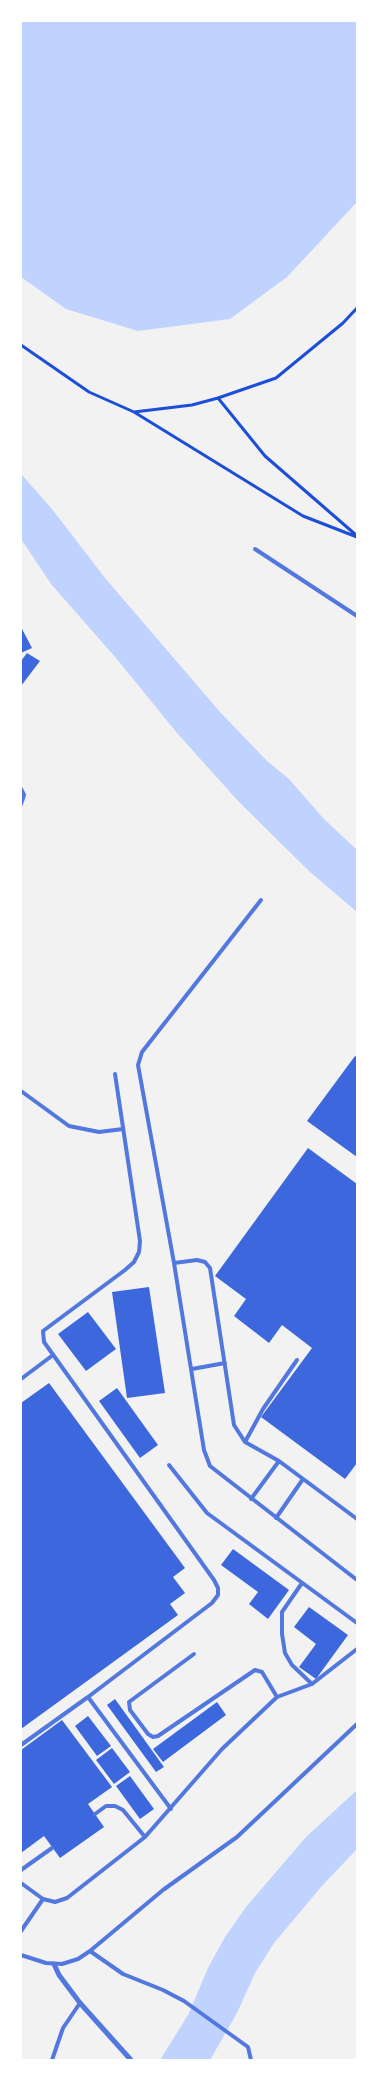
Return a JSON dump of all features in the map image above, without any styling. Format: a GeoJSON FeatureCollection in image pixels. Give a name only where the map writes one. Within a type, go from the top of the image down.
{"type":"FeatureCollection","features":[{"type":"Feature","properties":{"kind":"street"},"geometry":{"type":"LineString","coordinates":[[54,1964],[59,1975],[80,2003],[130,2059]]}},
{"type":"Feature","properties":{"kind":"lane"},"geometry":{"type":"LineString","coordinates":[[255,550],[357,616]]}},
{"type":"Feature","properties":{"kind":"lane"},"geometry":{"type":"LineString","coordinates":[[21,789],[24,794],[21,804]]}},
{"type":"Feature","properties":{"kind":"lane"},"geometry":{"type":"LineString","coordinates":[[261,900],[142,1052],[138,1065],[174,1263],[204,1450],[210,1466],[250,1499],[357,1580]]}},
{"type":"Feature","properties":{"kind":"lane"},"geometry":{"type":"LineString","coordinates":[[21,1745],[212,1603],[218,1595],[218,1588],[144,1479],[44,1342],[43,1331],[125,1270],[134,1262],[139,1252],[140,1241],[115,1074]]}},
{"type":"Feature","properties":{"kind":"lane"},"geometry":{"type":"LineString","coordinates":[[21,1091],[69,1126],[99,1132],[123,1129]]}},
{"type":"Feature","properties":{"kind":"lane"},"geometry":{"type":"LineString","coordinates":[[174,1263],[197,1260],[205,1262],[210,1268],[234,1425],[244,1442],[279,1461],[357,1519]]}},
{"type":"Feature","properties":{"kind":"lane"},"geometry":{"type":"LineString","coordinates":[[21,1379],[54,1355]]}},
{"type":"Feature","properties":{"kind":"lane"},"geometry":{"type":"LineString","coordinates":[[244,1442],[263,1408],[297,1360]]}},
{"type":"Feature","properties":{"kind":"lane"},"geometry":{"type":"LineString","coordinates":[[192,1369],[225,1363]]}},
{"type":"Feature","properties":{"kind":"lane"},"geometry":{"type":"LineString","coordinates":[[250,1499],[279,1461]]}},
{"type":"Feature","properties":{"kind":"lane"},"geometry":{"type":"LineString","coordinates":[[169,1464],[207,1513],[357,1624]]}},
{"type":"Feature","properties":{"kind":"lane"},"geometry":{"type":"LineString","coordinates":[[276,1518],[303,1479]]}},
{"type":"Feature","properties":{"kind":"lane"},"geometry":{"type":"LineString","coordinates":[[302,1583],[282,1612],[282,1634],[285,1652],[292,1665],[312,1684]]}},
{"type":"Feature","properties":{"kind":"lane"},"geometry":{"type":"LineString","coordinates":[[21,1883],[43,1899],[55,1902],[67,1898],[145,1837],[222,1749],[277,1697],[312,1684],[357,1649]]}},
{"type":"Feature","properties":{"kind":"lane"},"geometry":{"type":"LineString","coordinates":[[194,1654],[129,1702],[130,1710],[148,1734],[153,1737],[158,1736],[255,1670],[262,1672],[277,1697]]}},
{"type":"Feature","properties":{"kind":"lane"},"geometry":{"type":"LineString","coordinates":[[88,1697],[171,1809]]}},
{"type":"Feature","properties":{"kind":"lane"},"geometry":{"type":"LineString","coordinates":[[21,1955],[54,1964],[62,1964],[78,1959],[90,1951],[163,1890],[237,1837],[357,1724]]}},
{"type":"Feature","properties":{"kind":"lane"},"geometry":{"type":"LineString","coordinates":[[95,1814],[106,1806],[115,1806],[124,1810],[145,1837]]}},
{"type":"Feature","properties":{"kind":"lane"},"geometry":{"type":"LineString","coordinates":[[21,1870],[52,1848]]}},
{"type":"Feature","properties":{"kind":"lane"},"geometry":{"type":"LineString","coordinates":[[21,1931],[43,1899]]}},
{"type":"Feature","properties":{"kind":"lane"},"geometry":{"type":"LineString","coordinates":[[90,1951],[123,1974],[163,1990],[184,2001],[248,2047],[252,2060]]}},
{"type":"Feature","properties":{"kind":"lane"},"geometry":{"type":"LineString","coordinates":[[52,2060],[64,2028],[80,2003]]}},
{"type":"Feature","properties":{"kind":"path"},"geometry":{"type":"LineString","coordinates":[[134,412],[192,405],[276,378],[343,323],[357,308]]}},
{"type":"Feature","properties":{"kind":"path"},"geometry":{"type":"LineString","coordinates":[[21,345],[89,392],[134,412],[303,516],[357,537]]}},
{"type":"Feature","properties":{"kind":"path"},"geometry":{"type":"LineString","coordinates":[[218,398],[265,456],[357,537]]}},
{"type":"Feature","properties":{"kind":"water"},"geometry":{"type":"Polygon","coordinates":[[[21,21],[357,21],[357,202],[287,277],[230,319],[138,331],[66,309],[21,277],[21,21]]]}},
{"type":"Feature","properties":{"kind":"water"},"geometry":{"type":"Polygon","coordinates":[[[21,474],[52,509],[105,578],[220,712],[267,761],[289,779],[323,818],[357,850],[357,912],[309,871],[239,802],[177,733],[116,658],[51,584],[21,539],[21,474]]]}},
{"type":"Feature","properties":{"kind":"water"},"geometry":{"type":"Polygon","coordinates":[[[357,1790],[357,1849],[321,1887],[274,1943],[255,1973],[237,2013],[210,2060],[160,2060],[188,2015],[209,1966],[225,1937],[246,1907],[306,1837],[357,1790]]]}},
{"type":"Feature","properties":{"kind":"building"},"geometry":{"type":"Polygon","coordinates":[[[21,627],[32,648],[21,653],[21,627]]]}},
{"type":"Feature","properties":{"kind":"building"},"geometry":{"type":"Polygon","coordinates":[[[27,653],[40,661],[21,686],[21,661],[27,653]]]}},
{"type":"Feature","properties":{"kind":"building"},"geometry":{"type":"Polygon","coordinates":[[[355,1056],[357,1057],[357,1157],[307,1121],[355,1056]]]}},
{"type":"Feature","properties":{"kind":"building"},"geometry":{"type":"Polygon","coordinates":[[[308,1148],[357,1184],[357,1463],[345,1479],[261,1417],[312,1348],[282,1325],[269,1343],[234,1316],[246,1299],[215,1276],[308,1148]]]}},
{"type":"Feature","properties":{"kind":"building"},"geometry":{"type":"Polygon","coordinates":[[[149,1287],[165,1393],[127,1398],[112,1292],[149,1287]]]}},
{"type":"Feature","properties":{"kind":"building"},"geometry":{"type":"Polygon","coordinates":[[[88,1312],[116,1349],[86,1371],[58,1334],[88,1312]]]}},
{"type":"Feature","properties":{"kind":"building"},"geometry":{"type":"Polygon","coordinates":[[[49,1383],[185,1568],[173,1577],[185,1593],[170,1604],[178,1615],[21,1729],[21,1403],[49,1383]]]}},
{"type":"Feature","properties":{"kind":"building"},"geometry":{"type":"Polygon","coordinates":[[[117,1388],[158,1445],[140,1458],[99,1401],[117,1388]]]}},
{"type":"Feature","properties":{"kind":"building"},"geometry":{"type":"Polygon","coordinates":[[[233,1549],[289,1590],[268,1619],[249,1604],[258,1592],[221,1565],[233,1549]]]}},
{"type":"Feature","properties":{"kind":"building"},"geometry":{"type":"Polygon","coordinates":[[[309,1607],[348,1635],[316,1679],[299,1667],[316,1644],[294,1627],[309,1607]]]}},
{"type":"Feature","properties":{"kind":"building"},"geometry":{"type":"Polygon","coordinates":[[[115,1699],[164,1767],[156,1772],[107,1705],[115,1699]]]}},
{"type":"Feature","properties":{"kind":"building"},"geometry":{"type":"Polygon","coordinates":[[[217,1702],[226,1715],[163,1762],[153,1749],[217,1702]]]}},
{"type":"Feature","properties":{"kind":"building"},"geometry":{"type":"Polygon","coordinates":[[[88,1716],[111,1746],[97,1756],[75,1726],[88,1716]]]}},
{"type":"Feature","properties":{"kind":"building"},"geometry":{"type":"Polygon","coordinates":[[[62,1720],[112,1787],[88,1804],[104,1827],[60,1858],[44,1836],[21,1853],[21,1750],[62,1720]]]}},
{"type":"Feature","properties":{"kind":"building"},"geometry":{"type":"Polygon","coordinates":[[[112,1748],[130,1772],[114,1784],[96,1760],[112,1748]]]}},
{"type":"Feature","properties":{"kind":"building"},"geometry":{"type":"Polygon","coordinates":[[[130,1776],[154,1809],[140,1819],[116,1786],[130,1776]]]}}]}
